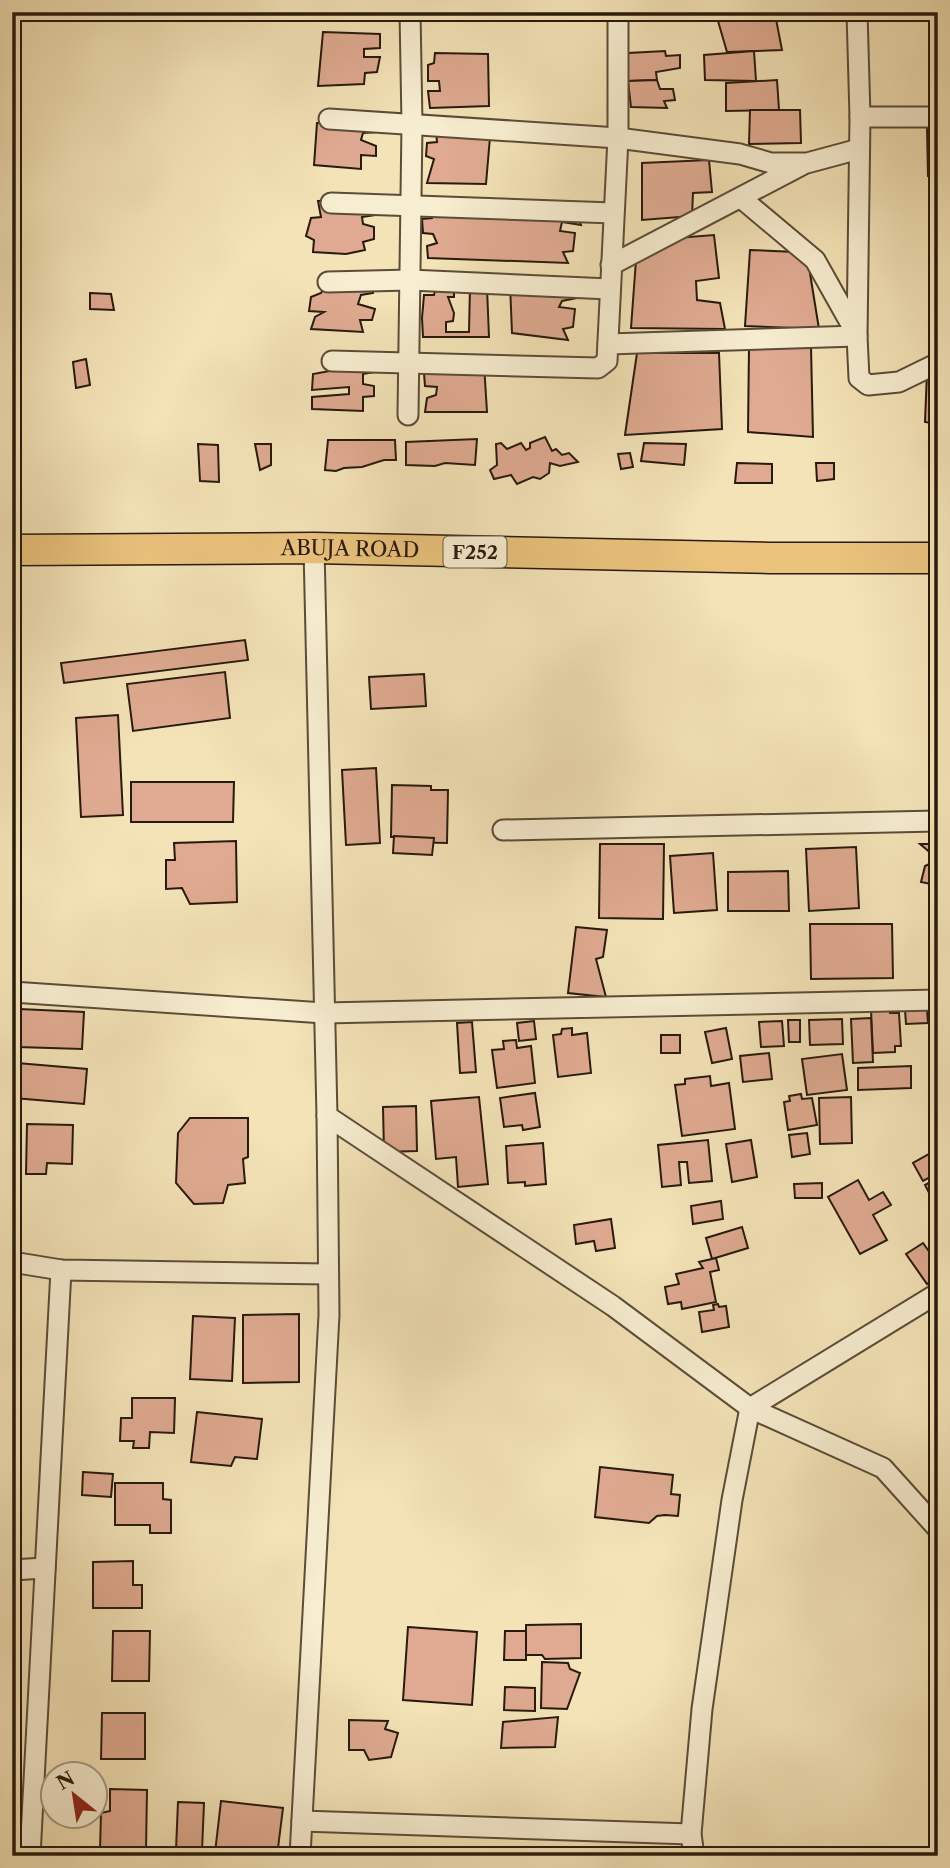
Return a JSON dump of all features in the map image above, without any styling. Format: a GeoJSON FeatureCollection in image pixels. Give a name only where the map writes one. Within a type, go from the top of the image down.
{"type":"FeatureCollection","features":[{"type":"Feature","properties":{"kind":"main road","name":"ABUJA ROAD"},"geometry":{"type":"LineString","coordinates":[[12,550],[314,548],[770,558],[938,558]]}},
{"type":"Feature","properties":{"kind":"street"},"geometry":{"type":"LineString","coordinates":[[408,415],[412,124],[410,12]]}},
{"type":"Feature","properties":{"kind":"street"},"geometry":{"type":"LineString","coordinates":[[332,361],[598,368],[607,361],[618,138],[618,12]]}},
{"type":"Feature","properties":{"kind":"street"},"geometry":{"type":"LineString","coordinates":[[857,12],[860,117],[857,336],[859,379],[868,385],[899,382],[938,363]]}},
{"type":"Feature","properties":{"kind":"street"},"geometry":{"type":"LineString","coordinates":[[860,117],[938,117]]}},
{"type":"Feature","properties":{"kind":"street"},"geometry":{"type":"LineString","coordinates":[[329,119],[618,138],[740,154],[771,163],[807,163]]}},
{"type":"Feature","properties":{"kind":"street"},"geometry":{"type":"LineString","coordinates":[[611,265],[807,163],[859,149]]}},
{"type":"Feature","properties":{"kind":"street"},"geometry":{"type":"LineString","coordinates":[[741,198],[815,260],[857,336]]}},
{"type":"Feature","properties":{"kind":"street"},"geometry":{"type":"LineString","coordinates":[[331,203],[613,214]]}},
{"type":"Feature","properties":{"kind":"street"},"geometry":{"type":"LineString","coordinates":[[328,282],[410,280],[610,289]]}},
{"type":"Feature","properties":{"kind":"street"},"geometry":{"type":"LineString","coordinates":[[608,344],[857,336]]}},
{"type":"Feature","properties":{"kind":"street"},"geometry":{"type":"LineString","coordinates":[[300,1856],[329,1315],[314,548]]}},
{"type":"Feature","properties":{"kind":"street"},"geometry":{"type":"LineString","coordinates":[[503,830],[938,821]]}},
{"type":"Feature","properties":{"kind":"street"},"geometry":{"type":"LineString","coordinates":[[12,992],[324,1013],[938,1000]]}},
{"type":"Feature","properties":{"kind":"street"},"geometry":{"type":"LineString","coordinates":[[327,1116],[614,1306],[750,1408],[883,1468],[938,1529]]}},
{"type":"Feature","properties":{"kind":"street"},"geometry":{"type":"LineString","coordinates":[[12,1262],[61,1270],[328,1274]]}},
{"type":"Feature","properties":{"kind":"street"},"geometry":{"type":"LineString","coordinates":[[30,1856],[61,1270]]}},
{"type":"Feature","properties":{"kind":"street"},"geometry":{"type":"LineString","coordinates":[[694,1856],[691,1834],[704,1696],[732,1500],[750,1408],[938,1293]]}},
{"type":"Feature","properties":{"kind":"street"},"geometry":{"type":"LineString","coordinates":[[12,1570],[45,1568]]}},
{"type":"Feature","properties":{"kind":"street"},"geometry":{"type":"LineString","coordinates":[[302,1821],[691,1834]]}},
{"type":"Feature","properties":{"kind":"building"},"geometry":{"type":"Polygon","coordinates":[[[751,12],[802,12],[802,19],[751,20],[751,12]]]}},
{"type":"Feature","properties":{"kind":"building"},"geometry":{"type":"Polygon","coordinates":[[[776,19],[782,50],[727,52],[718,21],[776,19]]]}},
{"type":"Feature","properties":{"kind":"building"},"geometry":{"type":"Polygon","coordinates":[[[323,32],[380,34],[380,48],[364,49],[364,57],[380,57],[377,72],[365,73],[364,84],[318,86],[323,32]]]}},
{"type":"Feature","properties":{"kind":"building"},"geometry":{"type":"Polygon","coordinates":[[[665,51],[666,56],[680,55],[680,68],[656,72],[657,80],[628,81],[628,53],[665,51]]]}},
{"type":"Feature","properties":{"kind":"building"},"geometry":{"type":"Polygon","coordinates":[[[754,51],[756,81],[705,80],[704,55],[754,51]]]}},
{"type":"Feature","properties":{"kind":"building"},"geometry":{"type":"Polygon","coordinates":[[[435,53],[488,54],[489,106],[430,108],[428,91],[440,91],[439,81],[428,81],[428,65],[434,63],[435,53]]]}},
{"type":"Feature","properties":{"kind":"building"},"geometry":{"type":"Polygon","coordinates":[[[657,80],[660,89],[673,89],[675,100],[664,101],[667,108],[631,107],[628,81],[657,80]]]}},
{"type":"Feature","properties":{"kind":"building"},"geometry":{"type":"Polygon","coordinates":[[[777,80],[779,110],[726,111],[726,83],[777,80]]]}},
{"type":"Feature","properties":{"kind":"building"},"geometry":{"type":"Polygon","coordinates":[[[750,110],[800,110],[801,143],[749,144],[750,110]]]}},
{"type":"Feature","properties":{"kind":"building"},"geometry":{"type":"Polygon","coordinates":[[[378,118],[377,132],[363,133],[361,140],[376,146],[376,156],[361,155],[361,169],[314,165],[317,123],[378,118]]]}},
{"type":"Feature","properties":{"kind":"building"},"geometry":{"type":"Polygon","coordinates":[[[927,128],[938,128],[938,176],[928,176],[927,128]]]}},
{"type":"Feature","properties":{"kind":"building"},"geometry":{"type":"Polygon","coordinates":[[[436,131],[490,137],[486,184],[427,183],[434,159],[426,156],[427,143],[437,142],[436,131]]]}},
{"type":"Feature","properties":{"kind":"building"},"geometry":{"type":"Polygon","coordinates":[[[709,160],[712,192],[693,193],[692,216],[642,220],[642,163],[709,160]]]}},
{"type":"Feature","properties":{"kind":"building"},"geometry":{"type":"Polygon","coordinates":[[[373,200],[376,215],[362,217],[363,224],[374,227],[374,239],[363,242],[365,250],[346,254],[313,252],[314,240],[306,236],[311,218],[321,217],[318,201],[373,200]]]}},
{"type":"Feature","properties":{"kind":"building"},"geometry":{"type":"Polygon","coordinates":[[[438,206],[574,206],[581,225],[562,222],[560,231],[575,233],[573,251],[563,252],[568,263],[428,258],[427,246],[437,243],[433,234],[423,233],[422,219],[432,218],[438,206]]]}},
{"type":"Feature","properties":{"kind":"building"},"geometry":{"type":"Polygon","coordinates":[[[714,235],[719,278],[696,281],[697,300],[720,303],[725,329],[631,328],[636,260],[676,238],[714,235]]]}},
{"type":"Feature","properties":{"kind":"building"},"geometry":{"type":"Polygon","coordinates":[[[750,250],[796,252],[809,267],[819,329],[745,326],[750,250]]]}},
{"type":"Feature","properties":{"kind":"building"},"geometry":{"type":"Polygon","coordinates":[[[372,281],[373,293],[361,295],[358,304],[375,309],[372,320],[360,320],[363,332],[311,329],[315,317],[324,312],[309,311],[311,297],[321,293],[328,282],[372,281]]]}},
{"type":"Feature","properties":{"kind":"building"},"geometry":{"type":"Polygon","coordinates":[[[437,281],[454,282],[454,297],[448,297],[454,313],[453,321],[446,322],[446,332],[469,332],[470,287],[487,288],[489,337],[423,337],[424,295],[434,295],[437,281]]]}},
{"type":"Feature","properties":{"kind":"building"},"geometry":{"type":"Polygon","coordinates":[[[510,284],[574,287],[577,298],[562,301],[559,307],[575,309],[573,327],[563,329],[568,340],[512,333],[510,284]]]}},
{"type":"Feature","properties":{"kind":"building"},"geometry":{"type":"Polygon","coordinates":[[[90,293],[111,294],[114,310],[90,309],[90,293]]]}},
{"type":"Feature","properties":{"kind":"building"},"geometry":{"type":"Polygon","coordinates":[[[749,347],[811,347],[813,437],[748,432],[749,347]]]}},
{"type":"Feature","properties":{"kind":"building"},"geometry":{"type":"Polygon","coordinates":[[[637,353],[719,353],[722,429],[625,435],[637,353]]]}},
{"type":"Feature","properties":{"kind":"building"},"geometry":{"type":"Polygon","coordinates":[[[374,357],[375,372],[363,374],[363,384],[374,386],[374,396],[363,397],[363,411],[312,409],[312,397],[349,394],[349,387],[312,390],[313,374],[346,368],[374,357]]]}},
{"type":"Feature","properties":{"kind":"building"},"geometry":{"type":"Polygon","coordinates":[[[86,359],[90,385],[76,388],[73,362],[86,359]]]}},
{"type":"Feature","properties":{"kind":"building"},"geometry":{"type":"Polygon","coordinates":[[[484,364],[487,412],[425,412],[427,398],[436,395],[437,387],[425,386],[424,373],[484,364]]]}},
{"type":"Feature","properties":{"kind":"building"},"geometry":{"type":"Polygon","coordinates":[[[938,370],[938,424],[925,422],[927,372],[938,370]]]}},
{"type":"Feature","properties":{"kind":"building"},"geometry":{"type":"Polygon","coordinates":[[[545,437],[552,451],[556,449],[562,455],[569,453],[578,462],[560,466],[550,463],[549,473],[540,479],[533,477],[517,484],[511,475],[494,479],[490,470],[497,465],[496,444],[501,443],[507,449],[521,443],[526,450],[530,448],[530,443],[545,437]]]}},
{"type":"Feature","properties":{"kind":"building"},"geometry":{"type":"Polygon","coordinates":[[[477,439],[475,465],[406,465],[406,442],[477,439]]]}},
{"type":"Feature","properties":{"kind":"building"},"geometry":{"type":"Polygon","coordinates":[[[328,440],[395,440],[396,460],[384,460],[336,471],[325,470],[328,440]]]}},
{"type":"Feature","properties":{"kind":"building"},"geometry":{"type":"Polygon","coordinates":[[[644,443],[686,444],[684,465],[641,461],[644,443]]]}},
{"type":"Feature","properties":{"kind":"building"},"geometry":{"type":"Polygon","coordinates":[[[198,444],[218,445],[219,482],[200,481],[198,444]]]}},
{"type":"Feature","properties":{"kind":"building"},"geometry":{"type":"Polygon","coordinates":[[[255,444],[271,444],[271,465],[260,470],[255,444]]]}},
{"type":"Feature","properties":{"kind":"building"},"geometry":{"type":"Polygon","coordinates":[[[630,453],[633,467],[621,469],[618,454],[630,453]]]}},
{"type":"Feature","properties":{"kind":"building"},"geometry":{"type":"Polygon","coordinates":[[[737,463],[772,464],[772,483],[735,483],[737,463]]]}},
{"type":"Feature","properties":{"kind":"building"},"geometry":{"type":"Polygon","coordinates":[[[816,463],[834,463],[834,479],[817,481],[816,463]]]}},
{"type":"Feature","properties":{"kind":"building"},"geometry":{"type":"Polygon","coordinates":[[[245,640],[248,660],[64,683],[61,663],[245,640]]]}},
{"type":"Feature","properties":{"kind":"building"},"geometry":{"type":"Polygon","coordinates":[[[225,672],[230,718],[133,731],[127,684],[225,672]]]}},
{"type":"Feature","properties":{"kind":"building"},"geometry":{"type":"Polygon","coordinates":[[[424,674],[426,706],[371,709],[369,677],[424,674]]]}},
{"type":"Feature","properties":{"kind":"building"},"geometry":{"type":"Polygon","coordinates":[[[118,715],[123,815],[81,817],[76,718],[118,715]]]}},
{"type":"Feature","properties":{"kind":"building"},"geometry":{"type":"Polygon","coordinates":[[[376,768],[380,843],[346,845],[342,770],[376,768]]]}},
{"type":"Feature","properties":{"kind":"building"},"geometry":{"type":"Polygon","coordinates":[[[131,782],[234,782],[233,822],[131,822],[131,782]]]}},
{"type":"Feature","properties":{"kind":"building"},"geometry":{"type":"Polygon","coordinates":[[[392,785],[431,786],[431,790],[448,790],[447,843],[401,842],[401,837],[391,837],[392,785]]]}},
{"type":"Feature","properties":{"kind":"building"},"geometry":{"type":"Polygon","coordinates":[[[12,835],[17,835],[19,902],[12,902],[12,835]]]}},
{"type":"Feature","properties":{"kind":"building"},"geometry":{"type":"Polygon","coordinates":[[[394,836],[434,838],[432,855],[393,853],[394,836]]]}},
{"type":"Feature","properties":{"kind":"building"},"geometry":{"type":"Polygon","coordinates":[[[236,841],[237,902],[190,904],[182,888],[166,889],[166,860],[175,860],[174,843],[236,841]]]}},
{"type":"Feature","properties":{"kind":"building"},"geometry":{"type":"Polygon","coordinates":[[[600,844],[664,844],[663,919],[599,918],[600,844]]]}},
{"type":"Feature","properties":{"kind":"building"},"geometry":{"type":"Polygon","coordinates":[[[920,844],[938,844],[938,859],[920,844]]]}},
{"type":"Feature","properties":{"kind":"building"},"geometry":{"type":"Polygon","coordinates":[[[856,847],[859,908],[809,911],[806,849],[856,847]]]}},
{"type":"Feature","properties":{"kind":"building"},"geometry":{"type":"Polygon","coordinates":[[[713,853],[717,910],[674,913],[670,856],[713,853]]]}},
{"type":"Feature","properties":{"kind":"building"},"geometry":{"type":"Polygon","coordinates":[[[938,860],[938,910],[932,910],[931,884],[921,882],[925,866],[938,860]]]}},
{"type":"Feature","properties":{"kind":"building"},"geometry":{"type":"Polygon","coordinates":[[[788,871],[789,911],[728,911],[728,872],[788,871]]]}},
{"type":"Feature","properties":{"kind":"building"},"geometry":{"type":"Polygon","coordinates":[[[12,909],[20,909],[20,946],[12,946],[12,909]]]}},
{"type":"Feature","properties":{"kind":"building"},"geometry":{"type":"Polygon","coordinates":[[[810,924],[892,924],[893,978],[811,979],[810,924]]]}},
{"type":"Feature","properties":{"kind":"building"},"geometry":{"type":"Polygon","coordinates":[[[576,927],[607,930],[603,957],[596,959],[606,997],[568,993],[576,927]]]}},
{"type":"Feature","properties":{"kind":"building"},"geometry":{"type":"Polygon","coordinates":[[[19,1009],[84,1012],[82,1049],[18,1047],[19,1009]]]}},
{"type":"Feature","properties":{"kind":"building"},"geometry":{"type":"Polygon","coordinates":[[[890,1009],[890,1013],[899,1013],[901,1046],[895,1046],[895,1052],[873,1053],[871,1010],[890,1009]]]}},
{"type":"Feature","properties":{"kind":"building"},"geometry":{"type":"Polygon","coordinates":[[[927,1009],[928,1023],[906,1024],[905,1010],[927,1009]]]}},
{"type":"Feature","properties":{"kind":"building"},"geometry":{"type":"Polygon","coordinates":[[[871,1018],[873,1062],[853,1063],[851,1019],[871,1018]]]}},
{"type":"Feature","properties":{"kind":"building"},"geometry":{"type":"Polygon","coordinates":[[[842,1019],[843,1044],[810,1045],[809,1020],[842,1019]]]}},
{"type":"Feature","properties":{"kind":"building"},"geometry":{"type":"Polygon","coordinates":[[[788,1020],[800,1020],[800,1042],[789,1042],[788,1020]]]}},
{"type":"Feature","properties":{"kind":"building"},"geometry":{"type":"Polygon","coordinates":[[[534,1021],[536,1039],[519,1041],[517,1023],[534,1021]]]}},
{"type":"Feature","properties":{"kind":"building"},"geometry":{"type":"Polygon","coordinates":[[[782,1021],[784,1046],[761,1047],[759,1022],[782,1021]]]}},
{"type":"Feature","properties":{"kind":"building"},"geometry":{"type":"Polygon","coordinates":[[[472,1022],[476,1072],[460,1073],[457,1023],[472,1022]]]}},
{"type":"Feature","properties":{"kind":"building"},"geometry":{"type":"Polygon","coordinates":[[[572,1028],[572,1035],[587,1033],[591,1073],[558,1077],[553,1035],[561,1034],[562,1029],[572,1028]]]}},
{"type":"Feature","properties":{"kind":"building"},"geometry":{"type":"Polygon","coordinates":[[[726,1028],[732,1059],[712,1063],[705,1032],[726,1028]]]}},
{"type":"Feature","properties":{"kind":"building"},"geometry":{"type":"Polygon","coordinates":[[[661,1035],[680,1035],[680,1053],[661,1053],[661,1035]]]}},
{"type":"Feature","properties":{"kind":"building"},"geometry":{"type":"Polygon","coordinates":[[[516,1040],[517,1048],[531,1046],[535,1083],[497,1088],[492,1050],[504,1049],[503,1041],[516,1040]]]}},
{"type":"Feature","properties":{"kind":"building"},"geometry":{"type":"Polygon","coordinates":[[[769,1053],[772,1079],[743,1082],[740,1056],[769,1053]]]}},
{"type":"Feature","properties":{"kind":"building"},"geometry":{"type":"Polygon","coordinates":[[[842,1054],[847,1090],[807,1095],[802,1059],[842,1054]]]}},
{"type":"Feature","properties":{"kind":"building"},"geometry":{"type":"Polygon","coordinates":[[[17,1063],[87,1069],[84,1104],[14,1098],[17,1063]]]}},
{"type":"Feature","properties":{"kind":"building"},"geometry":{"type":"Polygon","coordinates":[[[911,1066],[911,1088],[858,1090],[858,1068],[911,1066]]]}},
{"type":"Feature","properties":{"kind":"building"},"geometry":{"type":"Polygon","coordinates":[[[710,1076],[711,1086],[729,1083],[735,1129],[682,1136],[675,1085],[685,1084],[685,1079],[710,1076]]]}},
{"type":"Feature","properties":{"kind":"building"},"geometry":{"type":"Polygon","coordinates":[[[535,1093],[540,1127],[523,1130],[522,1125],[504,1127],[500,1098],[535,1093]]]}},
{"type":"Feature","properties":{"kind":"building"},"geometry":{"type":"Polygon","coordinates":[[[801,1094],[802,1099],[812,1098],[817,1125],[788,1130],[784,1102],[790,1101],[789,1096],[801,1094]]]}},
{"type":"Feature","properties":{"kind":"building"},"geometry":{"type":"Polygon","coordinates":[[[479,1097],[488,1184],[458,1187],[456,1157],[436,1159],[431,1101],[479,1097]]]}},
{"type":"Feature","properties":{"kind":"building"},"geometry":{"type":"Polygon","coordinates":[[[851,1097],[852,1143],[820,1144],[819,1098],[851,1097]]]}},
{"type":"Feature","properties":{"kind":"building"},"geometry":{"type":"Polygon","coordinates":[[[416,1106],[417,1151],[384,1152],[383,1107],[416,1106]]]}},
{"type":"Feature","properties":{"kind":"building"},"geometry":{"type":"Polygon","coordinates":[[[190,1118],[248,1118],[248,1157],[243,1159],[245,1183],[228,1185],[223,1203],[194,1204],[176,1183],[178,1133],[190,1118]]]}},
{"type":"Feature","properties":{"kind":"building"},"geometry":{"type":"Polygon","coordinates":[[[27,1124],[73,1125],[72,1164],[47,1163],[46,1174],[26,1174],[27,1124]]]}},
{"type":"Feature","properties":{"kind":"building"},"geometry":{"type":"Polygon","coordinates":[[[807,1133],[810,1154],[792,1157],[789,1135],[807,1133]]]}},
{"type":"Feature","properties":{"kind":"building"},"geometry":{"type":"Polygon","coordinates":[[[708,1140],[712,1181],[689,1183],[687,1162],[679,1162],[681,1185],[662,1187],[658,1145],[708,1140]]]}},
{"type":"Feature","properties":{"kind":"building"},"geometry":{"type":"Polygon","coordinates":[[[751,1140],[757,1177],[732,1182],[726,1144],[751,1140]]]}},
{"type":"Feature","properties":{"kind":"building"},"geometry":{"type":"Polygon","coordinates":[[[543,1143],[546,1184],[525,1186],[525,1182],[508,1183],[506,1146],[543,1143]]]}},
{"type":"Feature","properties":{"kind":"building"},"geometry":{"type":"Polygon","coordinates":[[[938,1149],[938,1173],[923,1181],[913,1163],[938,1149]]]}},
{"type":"Feature","properties":{"kind":"building"},"geometry":{"type":"Polygon","coordinates":[[[938,1178],[938,1210],[925,1185],[938,1178]]]}},
{"type":"Feature","properties":{"kind":"building"},"geometry":{"type":"Polygon","coordinates":[[[858,1180],[869,1200],[883,1192],[891,1205],[873,1215],[887,1240],[860,1254],[828,1197],[858,1180]]]}},
{"type":"Feature","properties":{"kind":"building"},"geometry":{"type":"Polygon","coordinates":[[[822,1183],[822,1198],[795,1198],[794,1184],[822,1183]]]}},
{"type":"Feature","properties":{"kind":"building"},"geometry":{"type":"Polygon","coordinates":[[[721,1201],[723,1219],[693,1224],[691,1206],[721,1201]]]}},
{"type":"Feature","properties":{"kind":"building"},"geometry":{"type":"Polygon","coordinates":[[[611,1219],[615,1248],[596,1251],[594,1241],[576,1244],[574,1225],[611,1219]]]}},
{"type":"Feature","properties":{"kind":"building"},"geometry":{"type":"Polygon","coordinates":[[[742,1227],[748,1248],[712,1259],[706,1238],[742,1227]]]}},
{"type":"Feature","properties":{"kind":"building"},"geometry":{"type":"Polygon","coordinates":[[[923,1243],[938,1264],[938,1276],[927,1284],[906,1254],[923,1243]]]}},
{"type":"Feature","properties":{"kind":"building"},"geometry":{"type":"Polygon","coordinates":[[[716,1258],[719,1270],[710,1272],[716,1302],[682,1309],[681,1302],[668,1304],[665,1287],[679,1284],[676,1274],[703,1268],[699,1262],[716,1258]]]}},
{"type":"Feature","properties":{"kind":"building"},"geometry":{"type":"Polygon","coordinates":[[[718,1304],[719,1307],[726,1306],[729,1327],[702,1332],[699,1312],[714,1310],[713,1305],[718,1304]]]}},
{"type":"Feature","properties":{"kind":"building"},"geometry":{"type":"Polygon","coordinates":[[[299,1314],[299,1382],[243,1383],[243,1315],[299,1314]]]}},
{"type":"Feature","properties":{"kind":"building"},"geometry":{"type":"Polygon","coordinates":[[[193,1316],[235,1318],[232,1381],[190,1379],[193,1316]]]}},
{"type":"Feature","properties":{"kind":"building"},"geometry":{"type":"Polygon","coordinates":[[[132,1398],[175,1398],[174,1433],[150,1432],[149,1448],[133,1448],[134,1441],[120,1441],[121,1418],[132,1418],[132,1398]]]}},
{"type":"Feature","properties":{"kind":"building"},"geometry":{"type":"Polygon","coordinates":[[[197,1412],[262,1419],[257,1459],[235,1457],[231,1466],[191,1462],[197,1412]]]}},
{"type":"Feature","properties":{"kind":"building"},"geometry":{"type":"Polygon","coordinates":[[[600,1467],[673,1475],[671,1494],[680,1495],[678,1516],[657,1516],[649,1523],[595,1517],[600,1467]]]}},
{"type":"Feature","properties":{"kind":"building"},"geometry":{"type":"Polygon","coordinates":[[[83,1472],[113,1474],[111,1497],[82,1495],[83,1472]]]}},
{"type":"Feature","properties":{"kind":"building"},"geometry":{"type":"Polygon","coordinates":[[[115,1483],[163,1483],[163,1499],[171,1500],[171,1533],[150,1533],[150,1525],[115,1525],[115,1483]]]}},
{"type":"Feature","properties":{"kind":"building"},"geometry":{"type":"Polygon","coordinates":[[[133,1561],[133,1585],[142,1585],[142,1608],[93,1608],[93,1562],[133,1561]]]}},
{"type":"Feature","properties":{"kind":"building"},"geometry":{"type":"Polygon","coordinates":[[[581,1624],[581,1658],[545,1659],[542,1655],[526,1655],[526,1625],[581,1624]]]}},
{"type":"Feature","properties":{"kind":"building"},"geometry":{"type":"Polygon","coordinates":[[[408,1627],[477,1632],[472,1705],[403,1700],[408,1627]]]}},
{"type":"Feature","properties":{"kind":"building"},"geometry":{"type":"Polygon","coordinates":[[[113,1631],[150,1631],[149,1681],[112,1681],[113,1631]]]}},
{"type":"Feature","properties":{"kind":"building"},"geometry":{"type":"Polygon","coordinates":[[[505,1631],[526,1631],[526,1660],[504,1660],[505,1631]]]}},
{"type":"Feature","properties":{"kind":"building"},"geometry":{"type":"Polygon","coordinates":[[[542,1662],[568,1663],[570,1669],[580,1673],[567,1709],[541,1708],[542,1662]]]}},
{"type":"Feature","properties":{"kind":"building"},"geometry":{"type":"Polygon","coordinates":[[[505,1687],[535,1688],[535,1711],[504,1710],[505,1687]]]}},
{"type":"Feature","properties":{"kind":"building"},"geometry":{"type":"Polygon","coordinates":[[[102,1713],[145,1713],[145,1759],[101,1759],[102,1713]]]}},
{"type":"Feature","properties":{"kind":"building"},"geometry":{"type":"Polygon","coordinates":[[[558,1717],[555,1747],[501,1748],[503,1722],[558,1717]]]}},
{"type":"Feature","properties":{"kind":"building"},"geometry":{"type":"Polygon","coordinates":[[[349,1720],[388,1721],[385,1729],[398,1733],[391,1757],[369,1760],[364,1750],[349,1750],[349,1720]]]}},
{"type":"Feature","properties":{"kind":"building"},"geometry":{"type":"Polygon","coordinates":[[[110,1789],[147,1790],[146,1851],[100,1850],[101,1829],[108,1829],[110,1789]]]}},
{"type":"Feature","properties":{"kind":"building"},"geometry":{"type":"Polygon","coordinates":[[[221,1801],[283,1808],[277,1856],[215,1853],[221,1801]]]}},
{"type":"Feature","properties":{"kind":"building"},"geometry":{"type":"Polygon","coordinates":[[[178,1802],[204,1803],[202,1851],[176,1850],[178,1802]]]}}]}
